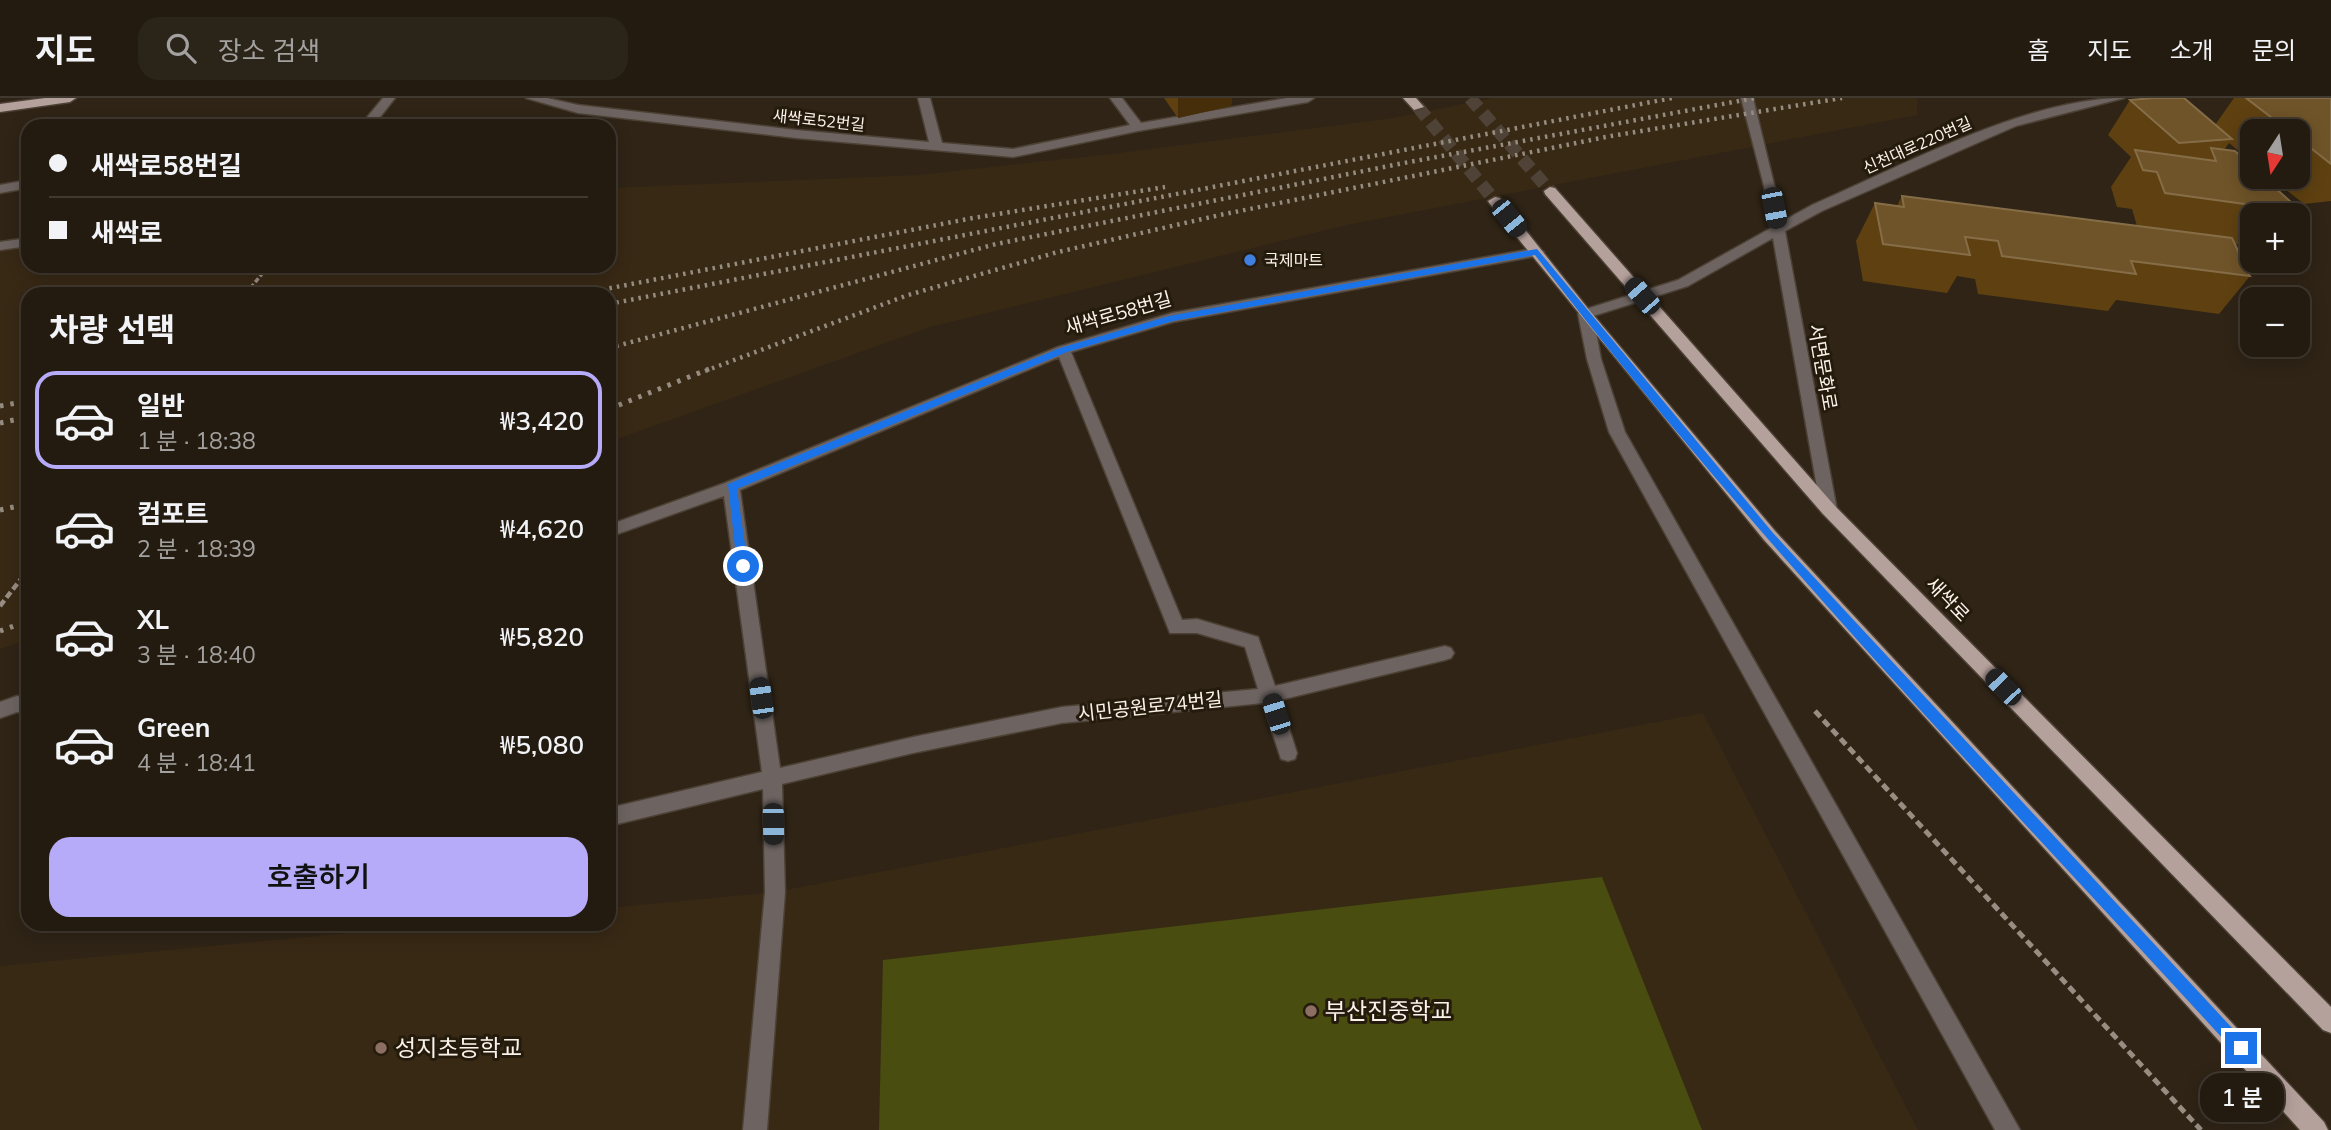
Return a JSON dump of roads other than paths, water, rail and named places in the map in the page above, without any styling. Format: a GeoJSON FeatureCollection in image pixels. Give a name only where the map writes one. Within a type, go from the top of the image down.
{"type":"FeatureCollection","features":[{"type":"Feature","properties":{"kind":"main road"},"geometry":{"type":"LineString","coordinates":[[0,108],[70,98]]}},
{"type":"Feature","properties":{"kind":"main road","name":"새싹로"},"geometry":{"type":"LineString","coordinates":[[1550,191],[1829,510],[2331,1022]]}},
{"type":"Feature","properties":{"kind":"main road"},"geometry":{"type":"LineString","coordinates":[[1495,201],[1585,314],[1770,536],[2316,1130]]}},
{"type":"Feature","properties":{"kind":"street"},"geometry":{"type":"LineString","coordinates":[[372,119],[389,98]]}},
{"type":"Feature","properties":{"kind":"street","name":"새싹로52번길"},"geometry":{"type":"LineString","coordinates":[[532,98],[578,109],[1013,153],[1138,127],[1308,98]]}},
{"type":"Feature","properties":{"kind":"street"},"geometry":{"type":"LineString","coordinates":[[924,98],[937,147]]}},
{"type":"Feature","properties":{"kind":"street"},"geometry":{"type":"LineString","coordinates":[[1116,98],[1138,127]]}},
{"type":"Feature","properties":{"kind":"street","name":"서면문화로"},"geometry":{"type":"LineString","coordinates":[[1746,98],[1770,186],[1829,510]]}},
{"type":"Feature","properties":{"kind":"street","name":"신천대로220번길"},"geometry":{"type":"LineString","coordinates":[[1778,230],[1817,208],[2012,123],[2118,98]]}},
{"type":"Feature","properties":{"kind":"street"},"geometry":{"type":"LineString","coordinates":[[0,188],[21,185]]}},
{"type":"Feature","properties":{"kind":"street"},"geometry":{"type":"LineString","coordinates":[[1778,230],[1683,283],[1585,314],[1594,359],[1617,432],[2008,1130]]}},
{"type":"Feature","properties":{"kind":"street"},"geometry":{"type":"LineString","coordinates":[[0,246],[21,243]]}},
{"type":"Feature","properties":{"kind":"street","name":"새싹로58번길"},"geometry":{"type":"LineString","coordinates":[[616,528],[731,487],[1063,350],[1172,318],[1537,252]]}},
{"type":"Feature","properties":{"kind":"street"},"geometry":{"type":"LineString","coordinates":[[1063,350],[1176,628],[1197,626],[1252,642],[1288,753]]}},
{"type":"Feature","properties":{"kind":"street"},"geometry":{"type":"LineString","coordinates":[[731,487],[772,778],[775,892],[755,1130]]}},
{"type":"Feature","properties":{"kind":"street","name":"시민공원로74번길"},"geometry":{"type":"LineString","coordinates":[[616,815],[772,778],[1062,715],[1269,695],[1446,653]]}},
{"type":"Feature","properties":{"kind":"street"},"geometry":{"type":"LineString","coordinates":[[0,710],[21,705]]}},
{"type":"Feature","properties":{"kind":"tunnel"},"geometry":{"type":"LineString","coordinates":[[1470,98],[1550,191]]}},
{"type":"Feature","properties":{"kind":"tunnel"},"geometry":{"type":"LineString","coordinates":[[1418,107],[1495,201]]}},
{"type":"Feature","properties":{"kind":"railway"},"geometry":{"type":"LineString","coordinates":[[616,303],[1672,98]]}},
{"type":"Feature","properties":{"kind":"railway"},"geometry":{"type":"LineString","coordinates":[[616,346],[996,244],[1404,163],[1755,98]]}},
{"type":"Feature","properties":{"kind":"railway"},"geometry":{"type":"LineString","coordinates":[[705,371],[908,295],[1058,252],[1220,215],[1611,136],[1842,98]]}},
{"type":"Feature","properties":{"kind":"railway"},"geometry":{"type":"LineString","coordinates":[[616,287],[973,218],[1165,187]]}},
{"type":"Feature","properties":{"kind":"railway"},"geometry":{"type":"LineString","coordinates":[[616,406],[709,369]]}},
{"type":"Feature","properties":{"kind":"railway"},"geometry":{"type":"LineString","coordinates":[[0,406],[21,402]]}},
{"type":"Feature","properties":{"kind":"railway"},"geometry":{"type":"LineString","coordinates":[[0,423],[21,418]]}},
{"type":"Feature","properties":{"kind":"railway"},"geometry":{"type":"LineString","coordinates":[[0,510],[21,506]]}},
{"type":"Feature","properties":{"kind":"railway"},"geometry":{"type":"LineString","coordinates":[[0,631],[21,624]]}},
{"type":"Feature","properties":{"kind":"place","name":"국제마트"},"geometry":{"type":"Point","coordinates":[1250,260]}},
{"type":"Feature","properties":{"kind":"place","name":"부산진중학교"},"geometry":{"type":"Point","coordinates":[1311,1011]}},
{"type":"Feature","properties":{"kind":"place","name":"성지초등학교"},"geometry":{"type":"Point","coordinates":[381,1048]}}]}
